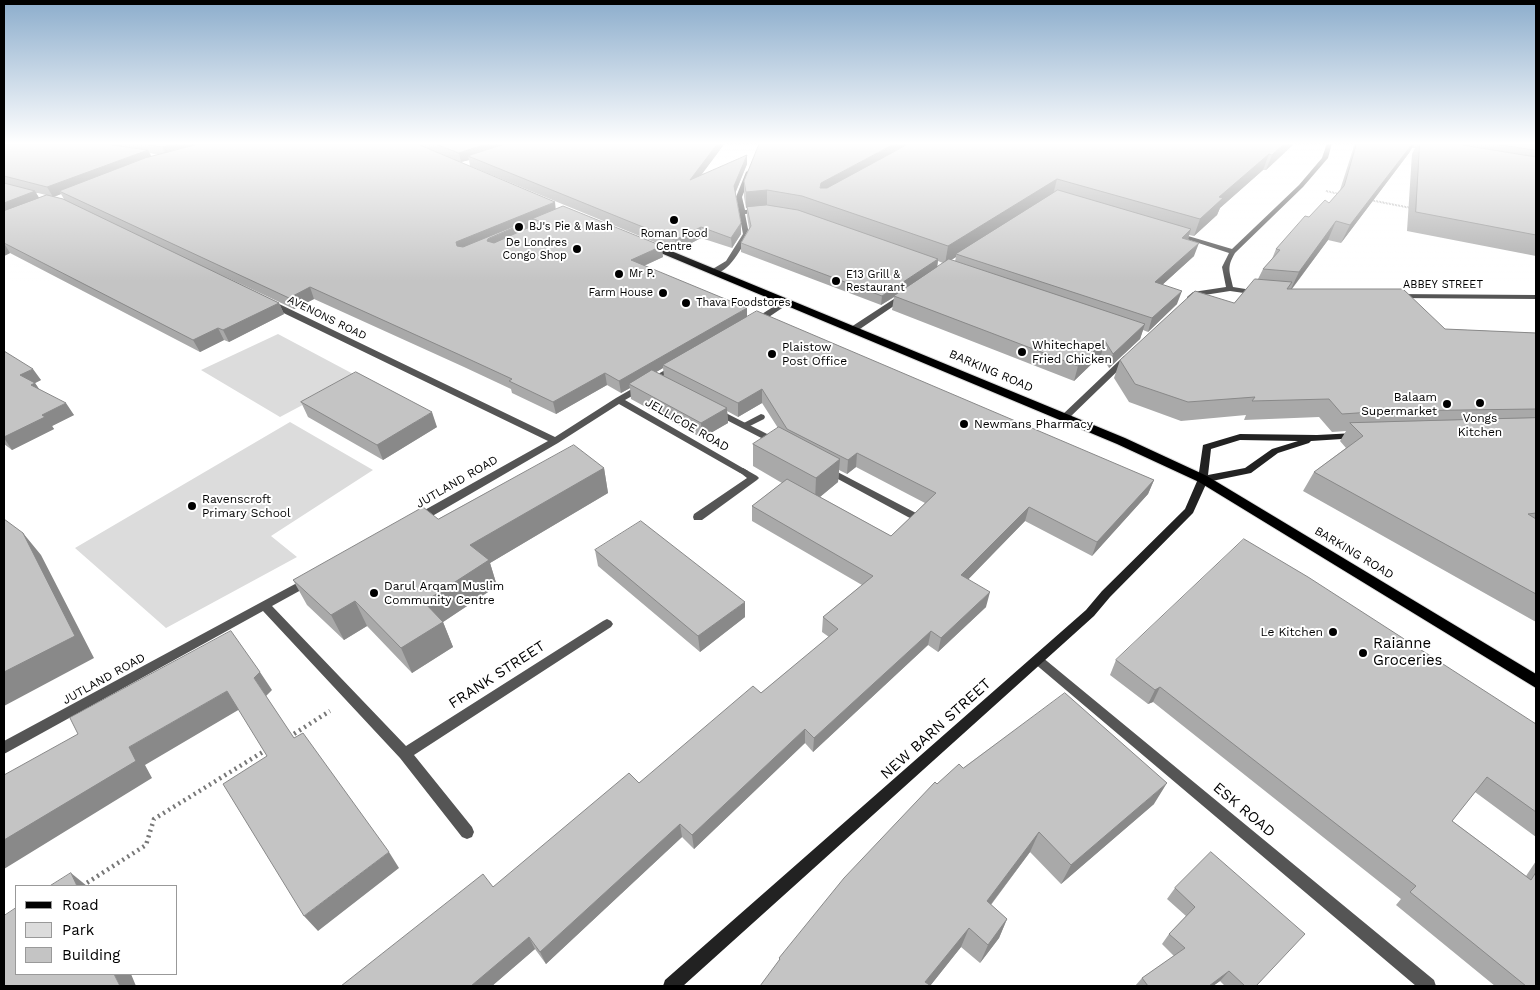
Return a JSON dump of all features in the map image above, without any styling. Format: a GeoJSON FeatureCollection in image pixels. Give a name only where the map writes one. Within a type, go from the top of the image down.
{"type":"FeatureCollection","features":[{"type":"Feature","properties":{"kind":"main road","name":"BARKING ROAD"},"geometry":{"type":"LineString","coordinates":[[636,240],[1137,448],[1203,479],[1536,682]]}},
{"type":"Feature","properties":{"kind":"street"},"geometry":{"type":"LineString","coordinates":[[714,272],[729,262],[746,234],[738,197],[741,189]]}},
{"type":"Feature","properties":{"kind":"street"},"geometry":{"type":"LineString","coordinates":[[1230,289],[1224,272],[1224,264],[1233,252],[1298,189]]}},
{"type":"Feature","properties":{"kind":"street"},"geometry":{"type":"LineString","coordinates":[[742,212],[767,210]]}},
{"type":"Feature","properties":{"kind":"street"},"geometry":{"type":"LineString","coordinates":[[1167,232],[1233,252]]}},
{"type":"Feature","properties":{"kind":"street"},"geometry":{"type":"LineString","coordinates":[[1183,306],[1196,294],[1230,289],[1262,294]]}},
{"type":"Feature","properties":{"kind":"street"},"geometry":{"type":"LineString","coordinates":[[854,329],[908,293]]}},
{"type":"Feature","properties":{"kind":"street","name":"ABBEY STREET"},"geometry":{"type":"LineString","coordinates":[[1389,296],[1536,296]]}},
{"type":"Feature","properties":{"kind":"street","name":"AVENONS ROAD"},"geometry":{"type":"LineString","coordinates":[[264,300],[555,441]]}},
{"type":"Feature","properties":{"kind":"street"},"geometry":{"type":"LineString","coordinates":[[747,326],[788,302]]}},
{"type":"Feature","properties":{"kind":"street"},"geometry":{"type":"LineString","coordinates":[[1064,418],[1134,350]]}},
{"type":"Feature","properties":{"kind":"street","name":"JUTLAND ROAD"},"geometry":{"type":"LineString","coordinates":[[410,523],[555,441],[618,400],[659,382],[689,360]]}},
{"type":"Feature","properties":{"kind":"street","name":"JELLICOE ROAD"},"geometry":{"type":"LineString","coordinates":[[618,400],[754,478],[698,517]]}},
{"type":"Feature","properties":{"kind":"street"},"geometry":{"type":"LineString","coordinates":[[704,405],[778,443]]}},
{"type":"Feature","properties":{"kind":"street"},"geometry":{"type":"LineString","coordinates":[[745,425],[761,417]]}},
{"type":"Feature","properties":{"kind":"street"},"geometry":{"type":"LineString","coordinates":[[1203,479],[1248,471],[1275,451],[1317,438],[1366,435]]}},
{"type":"Feature","properties":{"kind":"street","name":"NEW BARN STREET"},"geometry":{"type":"LineString","coordinates":[[671,986],[1090,613],[1106,594],[1189,511],[1203,479],[1206,447],[1240,437],[1317,438]]}},
{"type":"Feature","properties":{"kind":"street"},"geometry":{"type":"LineString","coordinates":[[817,464],[912,515]]}},
{"type":"Feature","properties":{"kind":"street","name":"JUTLAND ROAD"},"geometry":{"type":"LineString","coordinates":[[4,748],[316,577]]}},
{"type":"Feature","properties":{"kind":"street"},"geometry":{"type":"LineString","coordinates":[[265,606],[405,754],[468,832]]}},
{"type":"Feature","properties":{"kind":"street","name":"FRANK STREET"},"geometry":{"type":"LineString","coordinates":[[405,754],[606,624]]}},
{"type":"Feature","properties":{"kind":"street","name":"ESK ROAD"},"geometry":{"type":"LineString","coordinates":[[1038,660],[1428,986]]}},
{"type":"Feature","properties":{"kind":"path"},"geometry":{"type":"LineString","coordinates":[[1316,189],[1348,196]]}},
{"type":"Feature","properties":{"kind":"path"},"geometry":{"type":"LineString","coordinates":[[1367,199],[1414,209]]}},
{"type":"Feature","properties":{"kind":"path"},"geometry":{"type":"LineString","coordinates":[[286,739],[351,698]]}},
{"type":"Feature","properties":{"kind":"path"},"geometry":{"type":"LineString","coordinates":[[84,885],[146,845],[154,819],[269,749]]}},
{"type":"Feature","properties":{"kind":"green space"},"geometry":{"type":"Polygon","coordinates":[[[278,334],[357,376],[280,417],[201,370],[278,334]]]}},
{"type":"Feature","properties":{"kind":"green space"},"geometry":{"type":"Polygon","coordinates":[[[290,422],[373,470],[271,536],[297,557],[166,628],[75,548],[290,422]]]}},
{"type":"Feature","properties":{"kind":"building"},"geometry":{"type":"Polygon","coordinates":[[[4,189],[35,191],[4,203],[4,189]]]}},
{"type":"Feature","properties":{"kind":"building"},"geometry":{"type":"Polygon","coordinates":[[[64,189],[525,189],[555,202],[456,242],[457,246],[463,247],[563,206],[662,246],[631,260],[747,308],[619,381],[605,373],[553,402],[509,381],[512,379],[310,287],[289,298],[59,191],[64,189]],[[534,219],[487,241],[494,243],[541,222],[534,219]]]}},
{"type":"Feature","properties":{"kind":"building"},"geometry":{"type":"Polygon","coordinates":[[[550,189],[735,189],[741,223],[731,238],[701,227],[675,240],[550,189]]]}},
{"type":"Feature","properties":{"kind":"building"},"geometry":{"type":"Polygon","coordinates":[[[745,189],[1040,189],[948,246],[802,196],[767,190],[746,192],[745,189]]]}},
{"type":"Feature","properties":{"kind":"building"},"geometry":{"type":"Polygon","coordinates":[[[1093,189],[1228,189],[1219,197],[1223,198],[1200,219],[1093,189]]]}},
{"type":"Feature","properties":{"kind":"building"},"geometry":{"type":"Polygon","coordinates":[[[1341,189],[1378,189],[1350,225],[1336,221],[1299,272],[1263,269],[1280,250],[1276,249],[1305,216],[1309,217],[1325,200],[1329,203],[1341,189]]]}},
{"type":"Feature","properties":{"kind":"building"},"geometry":{"type":"Polygon","coordinates":[[[1417,189],[1536,189],[1536,235],[1416,212],[1417,189]]]}},
{"type":"Feature","properties":{"kind":"building"},"geometry":{"type":"Polygon","coordinates":[[[1058,190],[1191,229],[1182,238],[1199,243],[1155,282],[1182,291],[1152,318],[956,254],[1058,190]]]}},
{"type":"Feature","properties":{"kind":"building"},"geometry":{"type":"Polygon","coordinates":[[[47,195],[63,199],[279,303],[223,330],[218,328],[193,340],[4,243],[4,211],[47,195]]]}},
{"type":"Feature","properties":{"kind":"building"},"geometry":{"type":"Polygon","coordinates":[[[767,205],[798,210],[938,259],[882,296],[741,243],[751,226],[747,207],[767,205]]]}},
{"type":"Feature","properties":{"kind":"building"},"geometry":{"type":"Polygon","coordinates":[[[949,259],[1145,324],[1113,354],[1105,341],[1078,366],[894,296],[949,259]]]}},
{"type":"Feature","properties":{"kind":"building"},"geometry":{"type":"Polygon","coordinates":[[[1255,279],[1292,282],[1287,289],[1403,289],[1445,329],[1536,333],[1536,409],[1387,411],[1342,414],[1329,399],[1252,401],[1255,397],[1188,402],[1135,384],[1120,360],[1195,291],[1234,303],[1255,279]]]}},
{"type":"Feature","properties":{"kind":"building"},"geometry":{"type":"Polygon","coordinates":[[[757,311],[1154,480],[1097,542],[1029,507],[961,575],[990,592],[941,638],[931,631],[814,738],[805,729],[692,835],[680,824],[540,952],[529,937],[471,986],[341,986],[483,874],[493,887],[629,773],[639,783],[753,686],[761,693],[838,629],[823,617],[873,576],[752,506],[787,479],[891,536],[936,493],[857,453],[848,460],[787,429],[762,389],[738,403],[663,365],[757,311]]]}},
{"type":"Feature","properties":{"kind":"building"},"geometry":{"type":"Polygon","coordinates":[[[4,351],[33,369],[20,375],[35,383],[31,385],[66,403],[42,415],[45,417],[4,437],[4,351]]]}},
{"type":"Feature","properties":{"kind":"building"},"geometry":{"type":"Polygon","coordinates":[[[652,370],[727,408],[701,423],[629,384],[652,370]]]}},
{"type":"Feature","properties":{"kind":"building"},"geometry":{"type":"Polygon","coordinates":[[[356,372],[432,412],[377,445],[301,402],[356,372]]]}},
{"type":"Feature","properties":{"kind":"building"},"geometry":{"type":"Polygon","coordinates":[[[1536,418],[1536,513],[1528,514],[1536,519],[1536,594],[1314,472],[1363,436],[1350,423],[1536,418]]]}},
{"type":"Feature","properties":{"kind":"building"},"geometry":{"type":"Polygon","coordinates":[[[779,427],[840,459],[816,478],[753,444],[779,427]]]}},
{"type":"Feature","properties":{"kind":"building"},"geometry":{"type":"Polygon","coordinates":[[[574,445],[604,468],[470,545],[489,560],[424,602],[443,622],[401,648],[355,601],[331,615],[293,580],[423,507],[438,519],[574,445]]]}},
{"type":"Feature","properties":{"kind":"building"},"geometry":{"type":"Polygon","coordinates":[[[4,519],[23,533],[75,636],[4,672],[4,519]]]}},
{"type":"Feature","properties":{"kind":"building"},"geometry":{"type":"Polygon","coordinates":[[[641,521],[745,602],[698,636],[595,550],[641,521]]]}},
{"type":"Feature","properties":{"kind":"building"},"geometry":{"type":"Polygon","coordinates":[[[1244,539],[1308,577],[1536,724],[1536,812],[1487,777],[1452,821],[1531,880],[1536,872],[1536,986],[1526,986],[1410,892],[1416,886],[1160,687],[1155,690],[1116,660],[1244,539]]]}},
{"type":"Feature","properties":{"kind":"building"},"geometry":{"type":"Polygon","coordinates":[[[231,631],[260,672],[254,678],[294,738],[303,733],[389,852],[304,916],[223,784],[267,756],[227,691],[129,747],[136,761],[4,840],[4,775],[78,734],[70,718],[231,631]]]}},
{"type":"Feature","properties":{"kind":"building"},"geometry":{"type":"Polygon","coordinates":[[[1065,693],[1167,783],[1071,865],[1039,832],[987,901],[1007,919],[988,945],[969,928],[925,982],[931,986],[760,986],[779,958],[844,878],[935,782],[937,784],[959,764],[963,768],[1065,693]]]}},
{"type":"Feature","properties":{"kind":"building"},"geometry":{"type":"Polygon","coordinates":[[[1211,852],[1305,934],[1256,986],[1245,986],[1229,971],[1209,986],[1148,986],[1142,978],[1185,948],[1169,934],[1195,907],[1175,888],[1211,852]]]}},
{"type":"Feature","properties":{"kind":"building"},"geometry":{"type":"Polygon","coordinates":[[[71,873],[77,885],[52,885],[71,873]]]}},
{"type":"Feature","properties":{"kind":"building"},"geometry":{"type":"Polygon","coordinates":[[[15,909],[15,975],[114,975],[120,986],[4,986],[4,916],[15,909]]]}},
{"type":"Feature","properties":{"kind":"place","name":"Roman Food Centre"},"geometry":{"type":"Point","coordinates":[674,220]}},
{"type":"Feature","properties":{"kind":"place","name":"BJ's Pie & Mash"},"geometry":{"type":"Point","coordinates":[519,227]}},
{"type":"Feature","properties":{"kind":"place","name":"De Londres Congo Shop"},"geometry":{"type":"Point","coordinates":[577,249]}},
{"type":"Feature","properties":{"kind":"place","name":"Mr P."},"geometry":{"type":"Point","coordinates":[619,274]}},
{"type":"Feature","properties":{"kind":"place","name":"E13 Grill & Restaurant"},"geometry":{"type":"Point","coordinates":[836,281]}},
{"type":"Feature","properties":{"kind":"place","name":"Farm House"},"geometry":{"type":"Point","coordinates":[663,293]}},
{"type":"Feature","properties":{"kind":"place","name":"Thava Foodstores"},"geometry":{"type":"Point","coordinates":[686,303]}},
{"type":"Feature","properties":{"kind":"place","name":"Whitechapel Fried Chicken"},"geometry":{"type":"Point","coordinates":[1022,352]}},
{"type":"Feature","properties":{"kind":"place","name":"Plaistow Post Office"},"geometry":{"type":"Point","coordinates":[772,354]}},
{"type":"Feature","properties":{"kind":"place","name":"Vongs Kitchen"},"geometry":{"type":"Point","coordinates":[1480,403]}},
{"type":"Feature","properties":{"kind":"place","name":"Balaam Supermarket"},"geometry":{"type":"Point","coordinates":[1447,404]}},
{"type":"Feature","properties":{"kind":"place","name":"Newmans Pharmacy"},"geometry":{"type":"Point","coordinates":[964,424]}},
{"type":"Feature","properties":{"kind":"place","name":"Ravenscroft Primary School"},"geometry":{"type":"Point","coordinates":[192,506]}},
{"type":"Feature","properties":{"kind":"place","name":"Darul Arqam Muslim Community Centre"},"geometry":{"type":"Point","coordinates":[374,593]}},
{"type":"Feature","properties":{"kind":"place","name":"Le Kitchen"},"geometry":{"type":"Point","coordinates":[1333,632]}},
{"type":"Feature","properties":{"kind":"place","name":"Raianne Groceries"},"geometry":{"type":"Point","coordinates":[1363,653]}}]}
